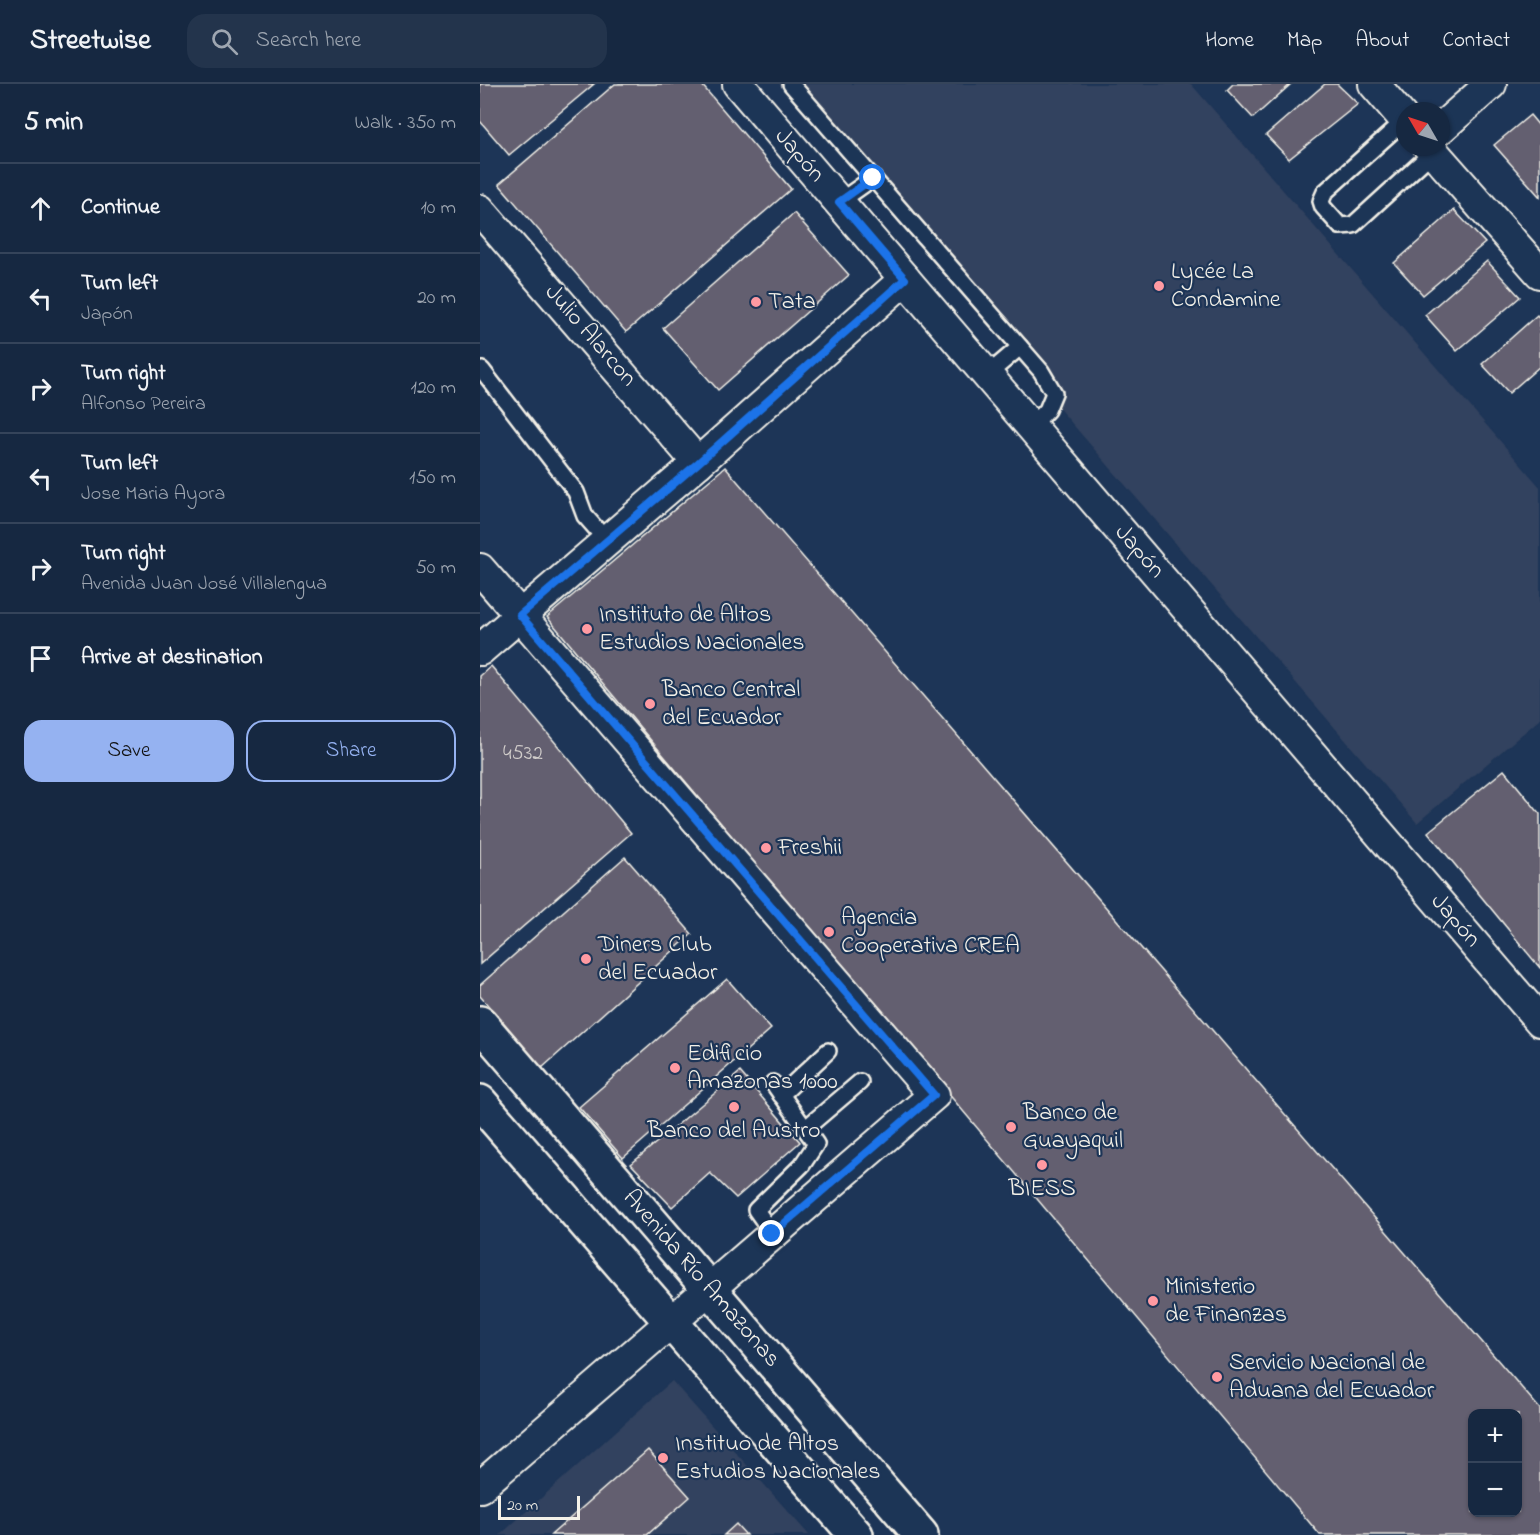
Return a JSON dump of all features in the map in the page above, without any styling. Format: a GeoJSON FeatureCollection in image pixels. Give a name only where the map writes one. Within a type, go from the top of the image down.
{"type":"FeatureCollection","features":[{"type":"Feature","properties":{"kind":"main road","name":"Avenida Río Amazonas"},"geometry":{"type":"LineString","coordinates":[[480,1023],[921,1535]]}},
{"type":"Feature","properties":{"kind":"main road","name":"Avenida Río Amazonas"},"geometry":{"type":"LineString","coordinates":[[480,1102],[856,1535]]}},
{"type":"Feature","properties":{"kind":"street"},"geometry":{"type":"LineString","coordinates":[[1374,84],[1396,110]]}},
{"type":"Feature","properties":{"kind":"street"},"geometry":{"type":"LineString","coordinates":[[1450,126],[1491,84]]}},
{"type":"Feature","properties":{"kind":"street","name":"Japón"},"geometry":{"type":"LineString","coordinates":[[748,90],[839,202],[1540,1021]]}},
{"type":"Feature","properties":{"kind":"street"},"geometry":{"type":"LineString","coordinates":[[1445,156],[1540,273]]}},
{"type":"Feature","properties":{"kind":"street","name":"Julio Alarcon"},"geometry":{"type":"LineString","coordinates":[[480,210],[698,463]]}},
{"type":"Feature","properties":{"kind":"street"},"geometry":{"type":"LineString","coordinates":[[480,650],[698,463],[905,279]]}},
{"type":"Feature","properties":{"kind":"street"},"geometry":{"type":"LineString","coordinates":[[480,569],[934,1095],[480,1487]]}},
{"type":"Feature","properties":{"kind":"lane"},"geometry":{"type":"LineString","coordinates":[[791,84],[1041,371],[1054,393],[1047,410],[1031,426]]}},
{"type":"Feature","properties":{"kind":"lane"},"geometry":{"type":"LineString","coordinates":[[1396,128],[1324,192],[1321,201],[1323,207],[1340,226],[1353,225],[1420,156]]}},
{"type":"Feature","properties":{"kind":"lane"},"geometry":{"type":"LineString","coordinates":[[839,202],[873,178]]}},
{"type":"Feature","properties":{"kind":"lane"},"geometry":{"type":"LineString","coordinates":[[987,375],[1020,347]]}},
{"type":"Feature","properties":{"kind":"lane"},"geometry":{"type":"LineString","coordinates":[[482,370],[576,492],[585,516],[607,541]]}},
{"type":"Feature","properties":{"kind":"lane"},"geometry":{"type":"LineString","coordinates":[[772,1234],[756,1210],[815,1149],[816,1144],[777,1089],[828,1051]]}},
{"type":"Feature","properties":{"kind":"lane"},"geometry":{"type":"LineString","coordinates":[[806,1128],[860,1082]]}},
{"type":"Feature","properties":{"kind":"shaded area","name":"Lycée La Condamine"},"geometry":{"type":"Polygon","coordinates":[[[779,84],[1191,84],[1540,487],[1540,719],[1417,823],[779,84]]]}},
{"type":"Feature","properties":{"kind":"shaded area","name":"Instituo de Altos Estudios Nacionales"},"geometry":{"type":"Polygon","coordinates":[[[672,1381],[809,1535],[500,1535],[672,1381]]]}},
{"type":"Feature","properties":{"kind":"building"},"geometry":{"type":"Polygon","coordinates":[[[480,84],[594,84],[509,155],[480,121],[480,84]]]}},
{"type":"Feature","properties":{"kind":"building"},"geometry":{"type":"Polygon","coordinates":[[[615,84],[701,84],[791,189],[626,332],[499,184],[615,84]]]}},
{"type":"Feature","properties":{"kind":"building"},"geometry":{"type":"Polygon","coordinates":[[[1233,84],[1291,84],[1253,118],[1227,90],[1233,84]]]}},
{"type":"Feature","properties":{"kind":"building"},"geometry":{"type":"Polygon","coordinates":[[[1325,84],[1337,84],[1358,104],[1289,159],[1266,135],[1325,84]]]}},
{"type":"Feature","properties":{"kind":"building"},"geometry":{"type":"Polygon","coordinates":[[[1530,115],[1540,127],[1540,197],[1494,145],[1530,115]]]}},
{"type":"Feature","properties":{"kind":"building"},"geometry":{"type":"Polygon","coordinates":[[[1454,210],[1485,243],[1423,295],[1394,263],[1454,210]]]}},
{"type":"Feature","properties":{"kind":"building","name":"Tata"},"geometry":{"type":"Polygon","coordinates":[[[794,213],[849,275],[718,390],[663,328],[794,213]]]}},
{"type":"Feature","properties":{"kind":"building"},"geometry":{"type":"Polygon","coordinates":[[[1487,261],[1520,297],[1457,351],[1425,315],[1487,261]]]}},
{"type":"Feature","properties":{"kind":"building"},"geometry":{"type":"Polygon","coordinates":[[[1537,315],[1540,319],[1540,366],[1509,393],[1482,364],[1537,315]]]}},
{"type":"Feature","properties":{"kind":"building"},"geometry":{"type":"Polygon","coordinates":[[[725,467],[1540,1409],[1540,1535],[1320,1535],[547,617],[725,467]]]}},
{"type":"Feature","properties":{"kind":"building"},"geometry":{"type":"Polygon","coordinates":[[[491,666],[631,833],[480,964],[480,676],[491,666]]]}},
{"type":"Feature","properties":{"kind":"building"},"geometry":{"type":"Polygon","coordinates":[[[1504,770],[1540,814],[1540,968],[1428,832],[1504,770]]]}},
{"type":"Feature","properties":{"kind":"building","name":"Diners Club del Ecuador"},"geometry":{"type":"Polygon","coordinates":[[[625,857],[692,934],[542,1068],[480,996],[480,985],[625,857]]]}},
{"type":"Feature","properties":{"kind":"building","name":"Edificio Amazonas 1000"},"geometry":{"type":"Polygon","coordinates":[[[727,979],[771,1029],[623,1158],[579,1107],[727,979]]]}},
{"type":"Feature","properties":{"kind":"building","name":"Banco del Austro"},"geometry":{"type":"Polygon","coordinates":[[[740,1072],[800,1142],[736,1198],[710,1173],[672,1207],[631,1164],[740,1072]]]}},
{"type":"Feature","properties":{"kind":"building"},"geometry":{"type":"Polygon","coordinates":[[[648,1450],[690,1497],[647,1535],[551,1535],[648,1450]]]}},
{"type":"Feature","properties":{"kind":"building"},"geometry":{"type":"Polygon","coordinates":[[[736,1524],[746,1535],[724,1535],[736,1524]]]}},
{"type":"Feature","properties":{"kind":"place","name":"Lycée La Condamine"},"geometry":{"type":"Point","coordinates":[1159,286]}},
{"type":"Feature","properties":{"kind":"place","name":"Tata"},"geometry":{"type":"Point","coordinates":[756,302]}},
{"type":"Feature","properties":{"kind":"place","name":"Instituto de Altos Estudios Nacionales"},"geometry":{"type":"Point","coordinates":[587,629]}},
{"type":"Feature","properties":{"kind":"place","name":"Banco Central del Ecuador"},"geometry":{"type":"Point","coordinates":[650,704]}},
{"type":"Feature","properties":{"kind":"place","name":"Freshii"},"geometry":{"type":"Point","coordinates":[766,848]}},
{"type":"Feature","properties":{"kind":"place","name":"Agencia Cooperativa CREA"},"geometry":{"type":"Point","coordinates":[829,932]}},
{"type":"Feature","properties":{"kind":"place","name":"Diners Club del Ecuador"},"geometry":{"type":"Point","coordinates":[586,959]}},
{"type":"Feature","properties":{"kind":"place","name":"Edificio Amazonas 1000"},"geometry":{"type":"Point","coordinates":[675,1068]}},
{"type":"Feature","properties":{"kind":"place","name":"Banco del Austro"},"geometry":{"type":"Point","coordinates":[734,1107]}},
{"type":"Feature","properties":{"kind":"place","name":"Banco de Guayaquil"},"geometry":{"type":"Point","coordinates":[1011,1127]}},
{"type":"Feature","properties":{"kind":"place","name":"BIESS"},"geometry":{"type":"Point","coordinates":[1042,1165]}},
{"type":"Feature","properties":{"kind":"place","name":"Ministerio de Finanzas"},"geometry":{"type":"Point","coordinates":[1153,1301]}},
{"type":"Feature","properties":{"kind":"place","name":"Servicio Nacional de Aduana del Ecuador"},"geometry":{"type":"Point","coordinates":[1217,1377]}},
{"type":"Feature","properties":{"kind":"place","name":"Instituo de Altos Estudios Nacionales"},"geometry":{"type":"Point","coordinates":[663,1458]}},
{"type":"Feature","properties":{"kind":"route"},"geometry":{"type":"LineString","coordinates":[[772,1234],[934,1095],[520,615],[698,463],[905,279],[839,202],[873,178]]}}]}
